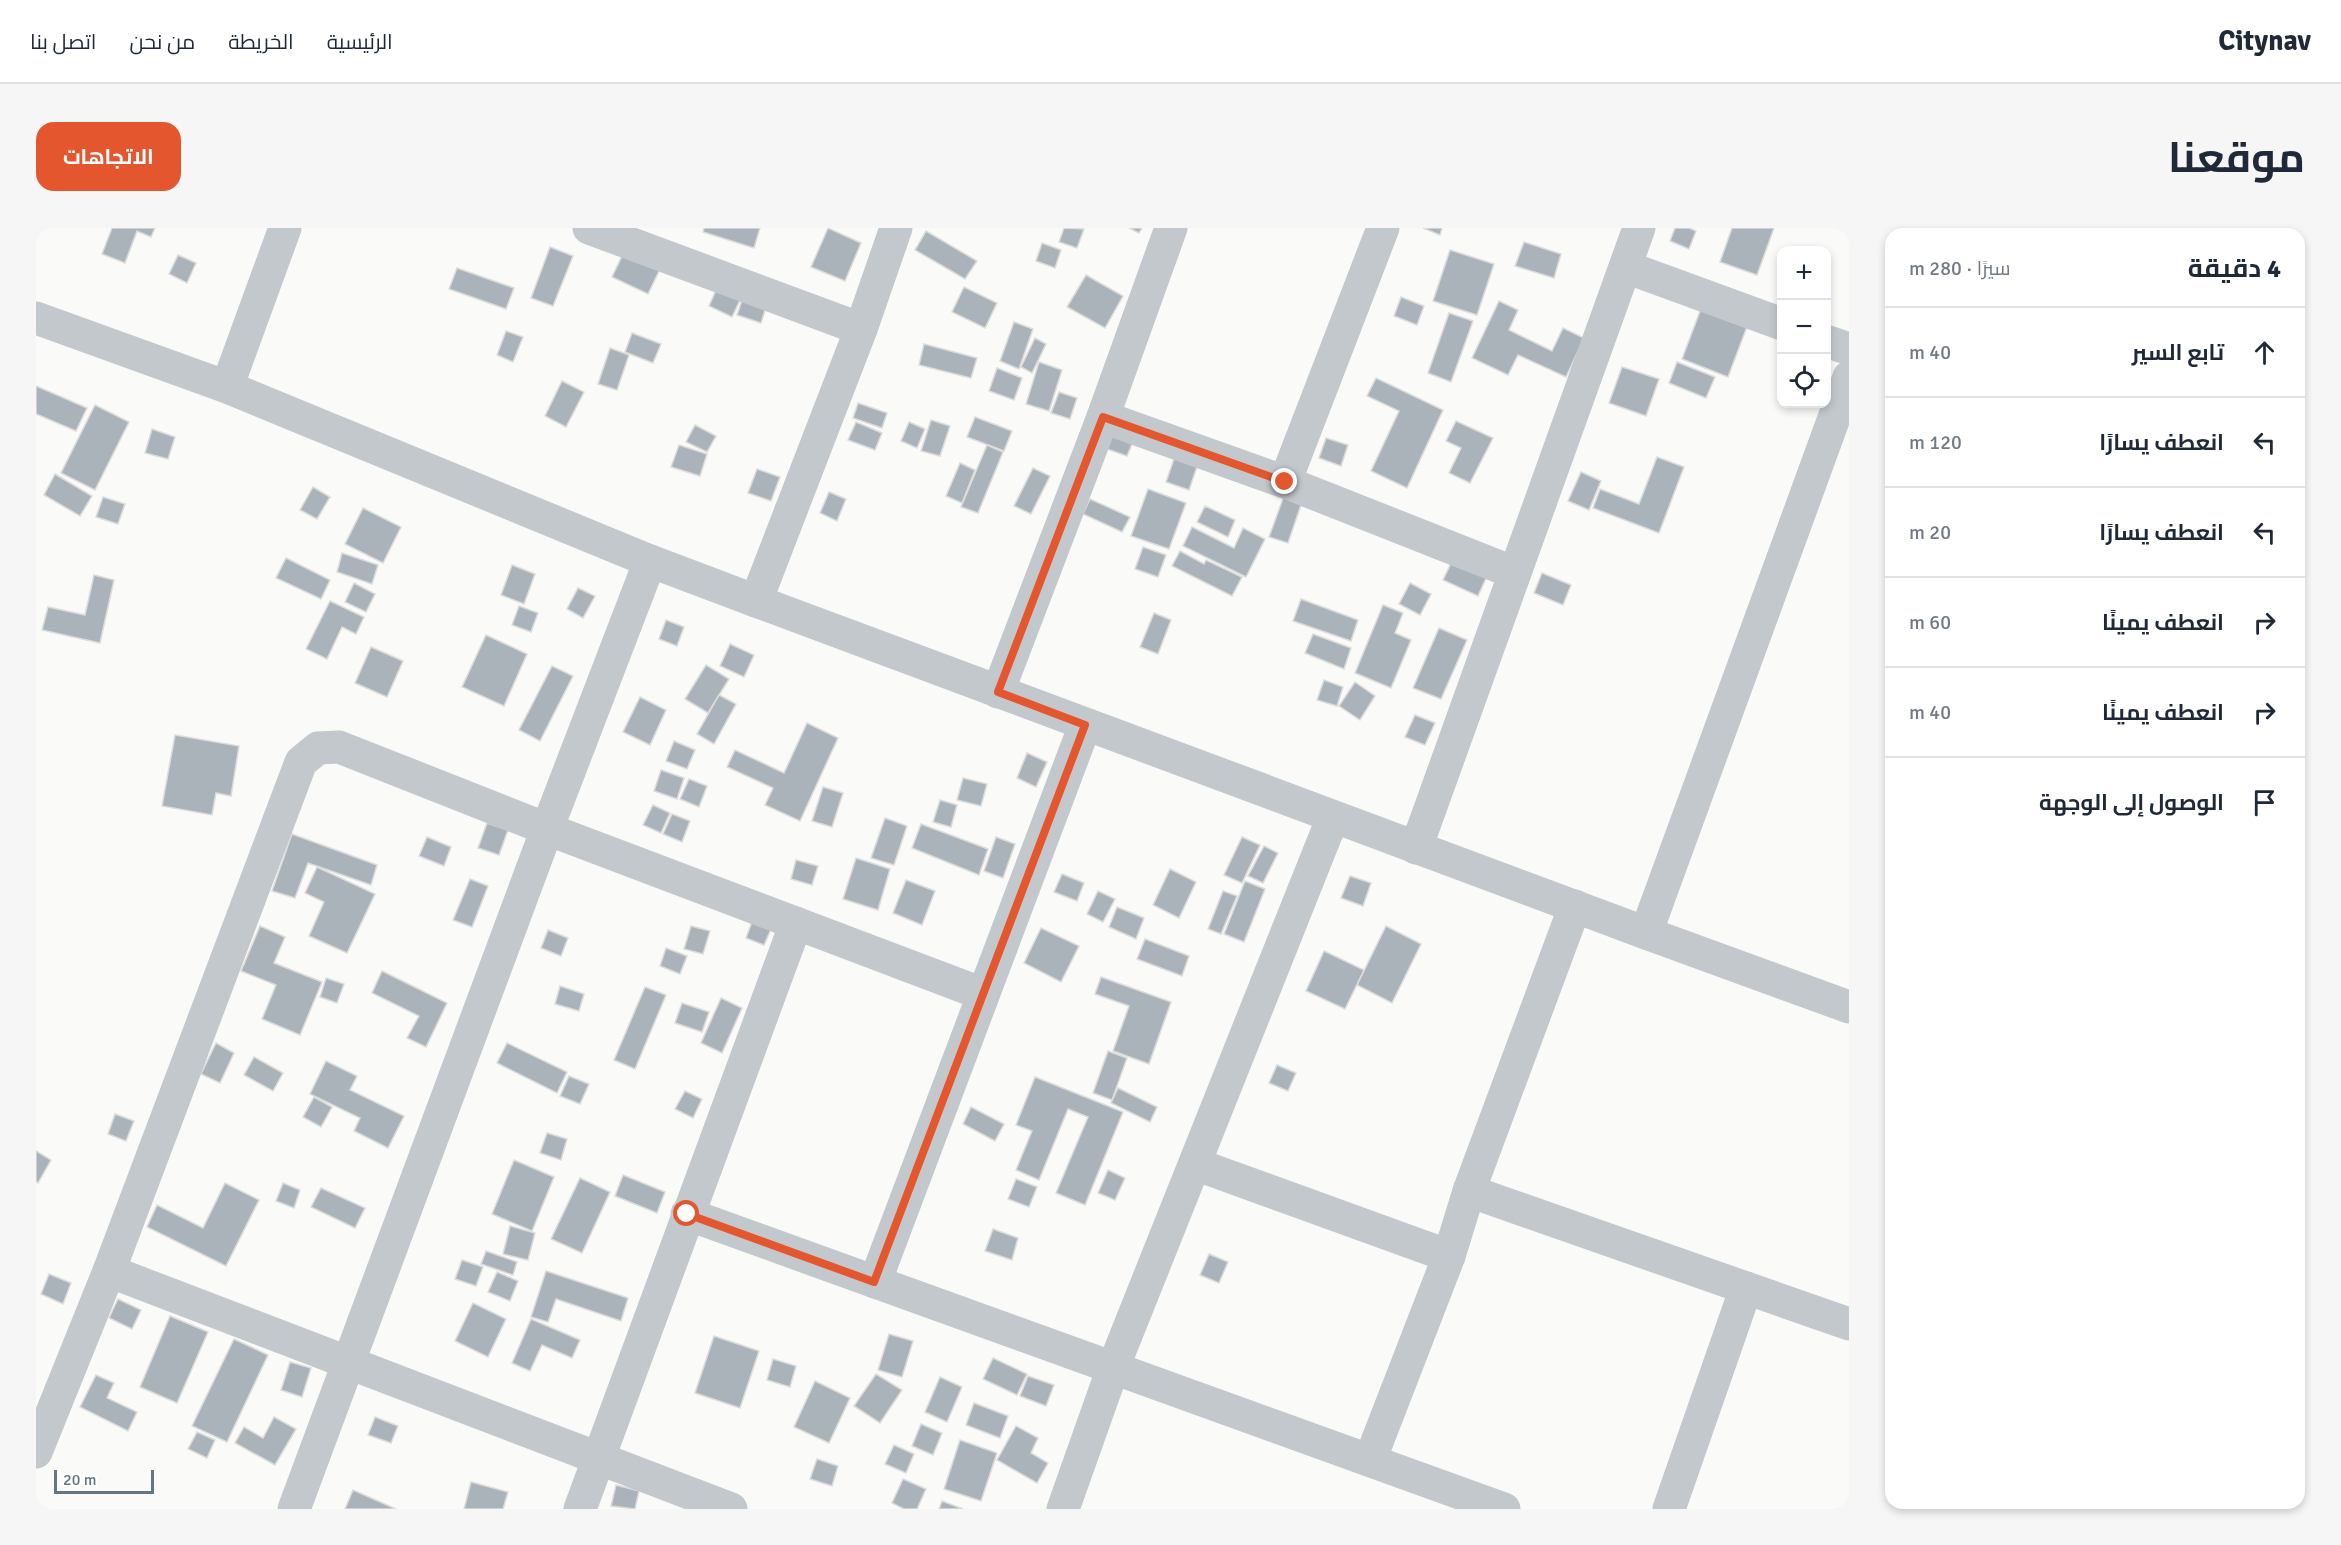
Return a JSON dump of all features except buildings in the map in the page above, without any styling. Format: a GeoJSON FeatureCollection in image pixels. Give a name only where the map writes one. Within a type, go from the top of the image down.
{"type":"FeatureCollection","features":[{"type":"Feature","properties":{"kind":"street"},"geometry":{"type":"LineString","coordinates":[[227,387],[285,228]]}},
{"type":"Feature","properties":{"kind":"street"},"geometry":{"type":"LineString","coordinates":[[589,228],[633,236],[861,329]]}},
{"type":"Feature","properties":{"kind":"street"},"geometry":{"type":"LineString","coordinates":[[756,601],[861,329],[896,228]]}},
{"type":"Feature","properties":{"kind":"street"},"geometry":{"type":"LineString","coordinates":[[998,692],[1172,228]]}},
{"type":"Feature","properties":{"kind":"street"},"geometry":{"type":"LineString","coordinates":[[1285,482],[1383,228]]}},
{"type":"Feature","properties":{"kind":"street"},"geometry":{"type":"LineString","coordinates":[[1416,848],[1639,228]]}},
{"type":"Feature","properties":{"kind":"street"},"geometry":{"type":"LineString","coordinates":[[1626,267],[1777,322]]}},
{"type":"Feature","properties":{"kind":"street"},"geometry":{"type":"LineString","coordinates":[[36,318],[227,387],[650,561],[1085,725],[1849,1007]]}},
{"type":"Feature","properties":{"kind":"street"},"geometry":{"type":"LineString","coordinates":[[1831,342],[1849,349]]}},
{"type":"Feature","properties":{"kind":"street"},"geometry":{"type":"LineString","coordinates":[[1646,933],[1849,377]]}},
{"type":"Feature","properties":{"kind":"street"},"geometry":{"type":"LineString","coordinates":[[1103,417],[1285,482],[1515,573]]}},
{"type":"Feature","properties":{"kind":"street"},"geometry":{"type":"LineString","coordinates":[[294,1509],[547,829],[650,561]]}},
{"type":"Feature","properties":{"kind":"street"},"geometry":{"type":"LineString","coordinates":[[874,1282],[1085,725]]}},
{"type":"Feature","properties":{"kind":"street"},"geometry":{"type":"LineString","coordinates":[[36,1452],[109,1271],[301,762],[318,748],[339,747],[547,829],[983,994]]}},
{"type":"Feature","properties":{"kind":"street"},"geometry":{"type":"LineString","coordinates":[[1063,1509],[1113,1368],[1333,817]]}},
{"type":"Feature","properties":{"kind":"street"},"geometry":{"type":"LineString","coordinates":[[1370,1461],[1449,1257],[1469,1191],[1575,906]]}},
{"type":"Feature","properties":{"kind":"street"},"geometry":{"type":"LineString","coordinates":[[580,1509],[796,923]]}},
{"type":"Feature","properties":{"kind":"street"},"geometry":{"type":"LineString","coordinates":[[1194,1164],[1449,1257]]}},
{"type":"Feature","properties":{"kind":"street"},"geometry":{"type":"LineString","coordinates":[[1469,1191],[1849,1324]]}},
{"type":"Feature","properties":{"kind":"street"},"geometry":{"type":"LineString","coordinates":[[687,1214],[1504,1509]]}},
{"type":"Feature","properties":{"kind":"street"},"geometry":{"type":"LineString","coordinates":[[109,1271],[731,1509]]}},
{"type":"Feature","properties":{"kind":"street"},"geometry":{"type":"LineString","coordinates":[[1669,1509],[1746,1288]]}},
{"type":"Feature","properties":{"kind":"route"},"geometry":{"type":"LineString","coordinates":[[687,1214],[874,1282],[1085,725],[998,692],[1103,417],[1285,482]]}}]}
